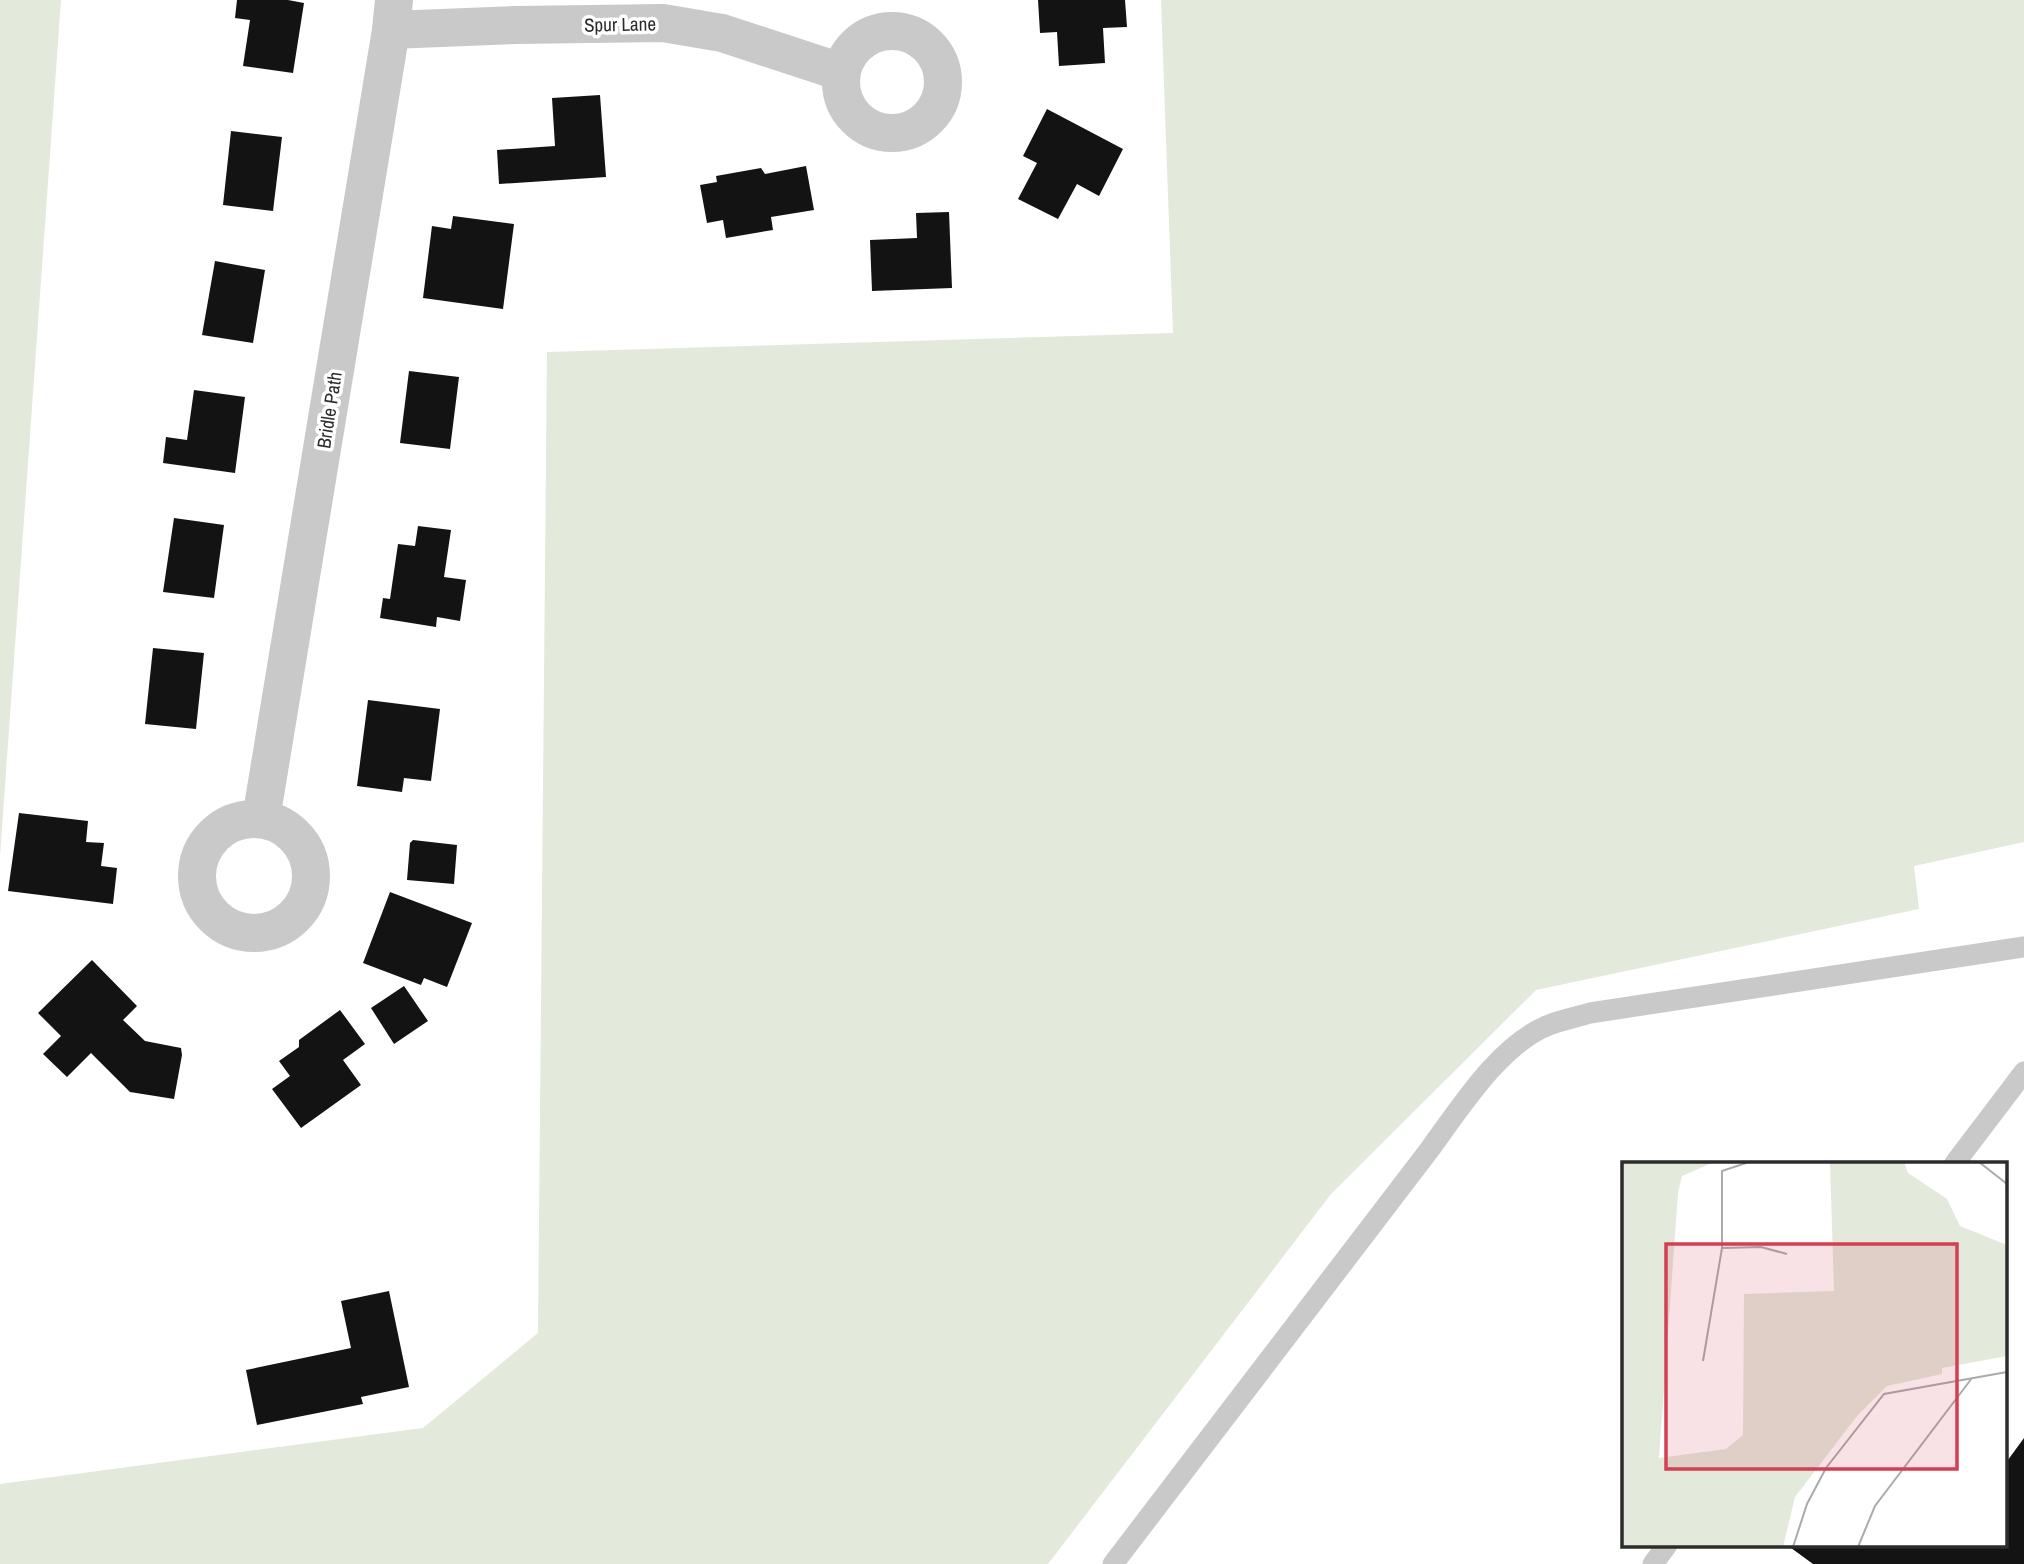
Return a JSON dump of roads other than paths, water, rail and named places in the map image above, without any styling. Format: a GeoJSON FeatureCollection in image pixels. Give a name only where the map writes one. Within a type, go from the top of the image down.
{"type":"FeatureCollection","features":[{"type":"Feature","properties":{"kind":"street","name":"Spur Lane"},"geometry":{"type":"LineString","coordinates":[[393,15],[517,24],[663,23],[722,33],[841,72]]}},
{"type":"Feature","properties":{"kind":"street","name":"Bridle Path"},"geometry":{"type":"LineString","coordinates":[[261,819],[393,15]]}},
{"type":"Feature","properties":{"kind":"lane"},"geometry":{"type":"LineString","coordinates":[[1113,1564],[1482,1079],[1514,1046],[1547,1025],[1590,1013],[2024,947]]}},
{"type":"Feature","properties":{"kind":"lane"},"geometry":{"type":"LineString","coordinates":[[1956,1162],[2024,1072]]}},
{"type":"Feature","properties":{"kind":"lane"},"geometry":{"type":"LineString","coordinates":[[1653,1564],[1666,1546]]}}]}
